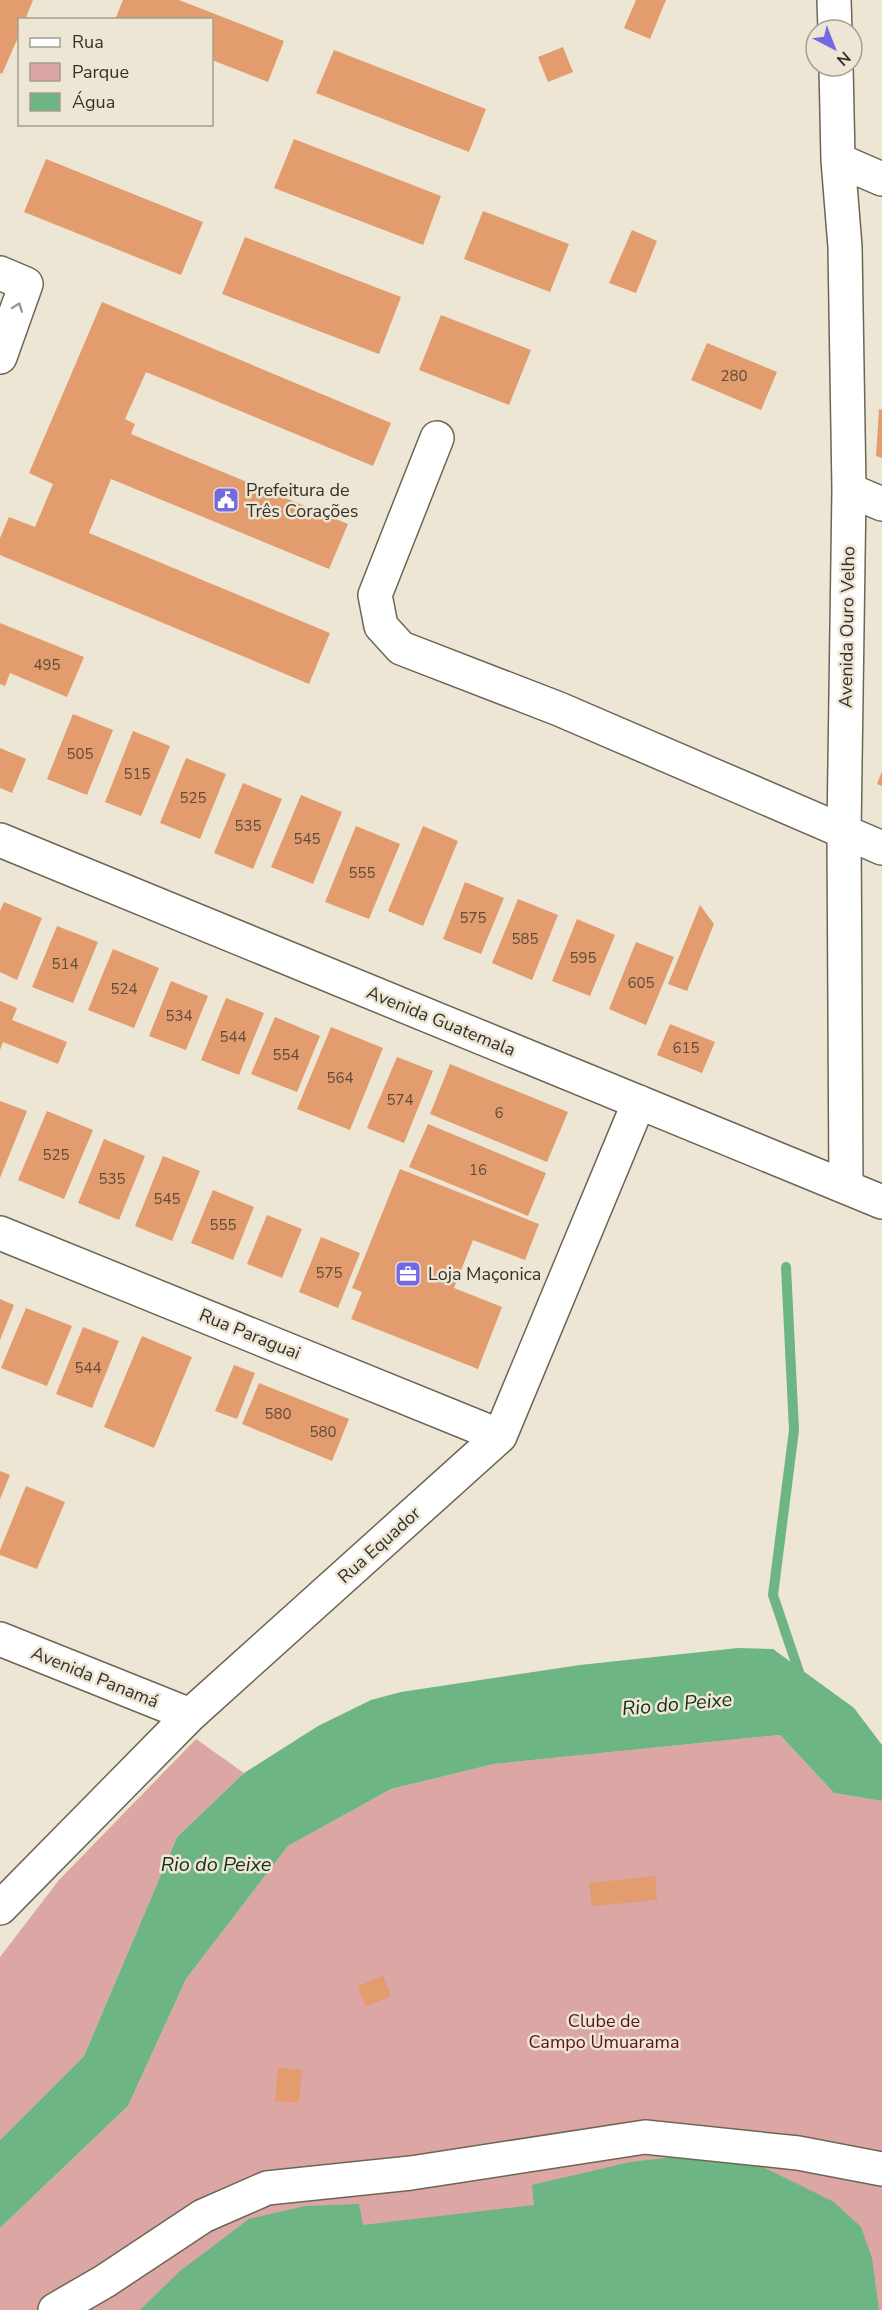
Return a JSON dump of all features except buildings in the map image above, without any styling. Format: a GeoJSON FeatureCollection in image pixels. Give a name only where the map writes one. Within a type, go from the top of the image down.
{"type":"FeatureCollection","features":[{"type":"Feature","properties":{"kind":"street"},"geometry":{"type":"LineString","coordinates":[[834,0],[835,18]]}},
{"type":"Feature","properties":{"kind":"street","name":"Avenida Ouro Velho"},"geometry":{"type":"LineString","coordinates":[[836,78],[838,160],[845,248],[849,490],[844,832],[846,1187]]}},
{"type":"Feature","properties":{"kind":"street"},"geometry":{"type":"LineString","coordinates":[[838,160],[882,179]]}},
{"type":"Feature","properties":{"kind":"street"},"geometry":{"type":"LineString","coordinates":[[0,273],[26,284],[0,357]]}},
{"type":"Feature","properties":{"kind":"street"},"geometry":{"type":"LineString","coordinates":[[437,438],[375,595],[381,626],[401,648],[559,709],[882,848]]}},
{"type":"Feature","properties":{"kind":"street"},"geometry":{"type":"LineString","coordinates":[[849,490],[882,504]]}},
{"type":"Feature","properties":{"kind":"street","name":"Avenida Guatemala"},"geometry":{"type":"LineString","coordinates":[[0,840],[882,1202]]}},
{"type":"Feature","properties":{"kind":"street","name":"Rua Equador"},"geometry":{"type":"LineString","coordinates":[[0,1908],[190,1715],[500,1436],[639,1102]]}},
{"type":"Feature","properties":{"kind":"street","name":"Rua Paraguai"},"geometry":{"type":"LineString","coordinates":[[0,1233],[500,1436]]}},
{"type":"Feature","properties":{"kind":"street","name":"Avenida Panamá"},"geometry":{"type":"LineString","coordinates":[[0,1639],[190,1715]]}},
{"type":"Feature","properties":{"kind":"street"},"geometry":{"type":"LineString","coordinates":[[55,2310],[105,2281],[203,2216],[267,2187],[411,2173],[645,2137],[798,2153],[882,2169]]}},
{"type":"Feature","properties":{"kind":"green space","name":"Clube de Campo Umuarama"},"geometry":{"type":"Polygon","coordinates":[[[780,1735],[834,1793],[882,1801],[882,2310],[0,2310],[0,2228],[128,2106],[186,1979],[288,1846],[391,1789],[494,1764],[780,1735]]]}},
{"type":"Feature","properties":{"kind":"green space"},"geometry":{"type":"Polygon","coordinates":[[[196,1739],[244,1773],[177,1837],[84,2056],[0,2140],[0,1957],[59,1880],[196,1739]]]}},
{"type":"Feature","properties":{"kind":"water","name":"Rio do Peixe"},"geometry":{"type":"Polygon","coordinates":[[[738,1648],[773,1649],[854,1708],[882,1745],[882,1801],[834,1793],[780,1735],[494,1764],[391,1789],[288,1846],[186,1979],[128,2106],[0,2228],[0,2140],[84,2056],[177,1837],[244,1773],[318,1726],[371,1700],[401,1692],[580,1665],[738,1648]]]}},
{"type":"Feature","properties":{"kind":"water"},"geometry":{"type":"Polygon","coordinates":[[[684,2156],[757,2164],[834,2202],[861,2227],[872,2258],[879,2310],[140,2310],[180,2271],[249,2219],[305,2206],[359,2204],[363,2225],[534,2205],[532,2185],[630,2162],[684,2156]]]}},
{"type":"Feature","properties":{"kind":"waterway"},"geometry":{"type":"LineString","coordinates":[[786,1267],[794,1430],[773,1595],[801,1678]]}},
{"type":"Feature","properties":{"kind":"place","name":"Prefeitura de Três Corações"},"geometry":{"type":"Point","coordinates":[226,500]}},
{"type":"Feature","properties":{"kind":"place","name":"Loja Maçonica"},"geometry":{"type":"Point","coordinates":[408,1274]}}]}
